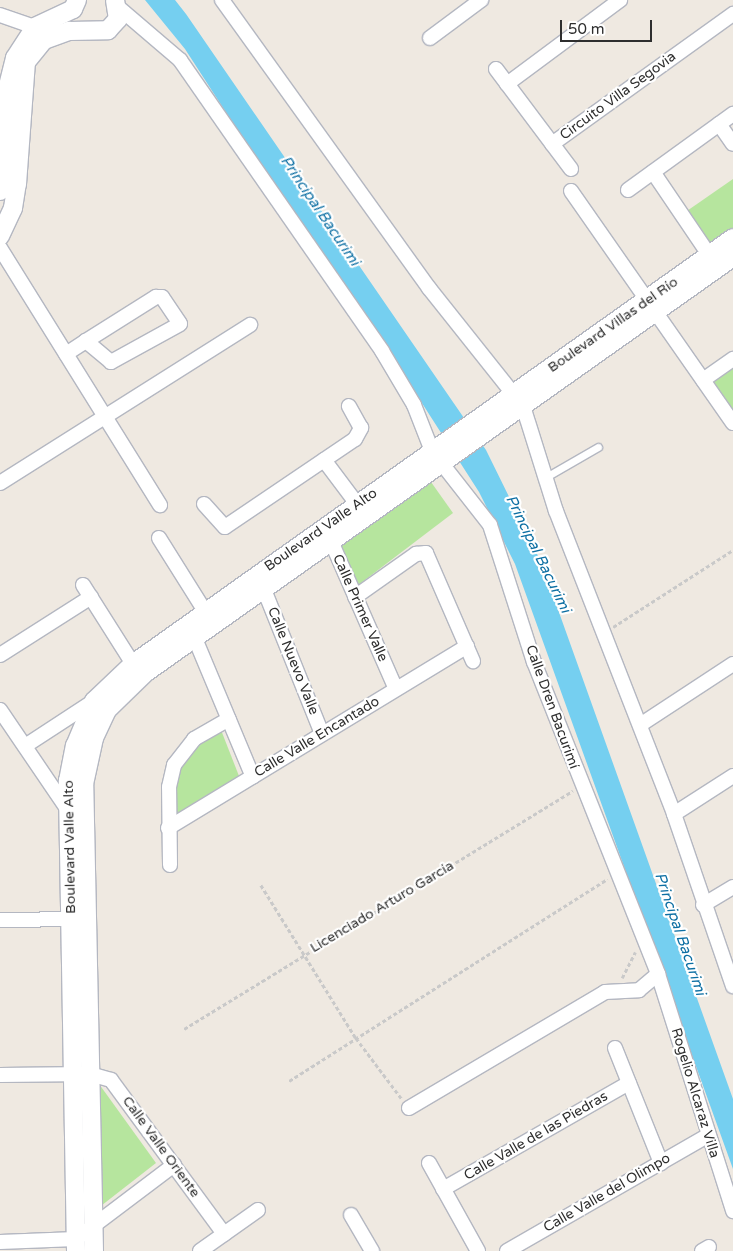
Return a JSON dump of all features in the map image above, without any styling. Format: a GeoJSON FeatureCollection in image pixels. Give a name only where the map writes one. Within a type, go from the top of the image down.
{"type":"FeatureCollection","features":[{"type":"Feature","properties":{"kind":"street"},"geometry":{"type":"LineString","coordinates":[[222,0],[429,288],[519,400],[546,477],[674,814],[703,906],[733,986]]}},
{"type":"Feature","properties":{"kind":"street"},"geometry":{"type":"LineString","coordinates":[[430,38],[481,0]]}},
{"type":"Feature","properties":{"kind":"street"},"geometry":{"type":"LineString","coordinates":[[507,84],[620,0]]}},
{"type":"Feature","properties":{"kind":"street"},"geometry":{"type":"LineString","coordinates":[[0,16],[39,33],[108,30],[118,19],[117,4]]}},
{"type":"Feature","properties":{"kind":"street","name":"Calle Dren Bacurimí"},"geometry":{"type":"LineString","coordinates":[[117,4],[180,60],[382,351],[440,454],[490,525],[534,662],[581,786],[658,974]]}},
{"type":"Feature","properties":{"kind":"street"},"geometry":{"type":"LineString","coordinates":[[0,236],[13,208],[4,178],[21,42],[39,33],[75,5],[83,30]]}},
{"type":"Feature","properties":{"kind":"street","name":"Circuito Villa Segovia"},"geometry":{"type":"LineString","coordinates":[[552,144],[733,14]]}},
{"type":"Feature","properties":{"kind":"street"},"geometry":{"type":"LineString","coordinates":[[496,69],[571,169]]}},
{"type":"Feature","properties":{"kind":"street"},"geometry":{"type":"LineString","coordinates":[[628,190],[733,114]]}},
{"type":"Feature","properties":{"kind":"street"},"geometry":{"type":"LineString","coordinates":[[719,124],[733,144]]}},
{"type":"Feature","properties":{"kind":"street"},"geometry":{"type":"LineString","coordinates":[[653,172],[714,261]]}},
{"type":"Feature","properties":{"kind":"street"},"geometry":{"type":"LineString","coordinates":[[571,191],[733,424]]}},
{"type":"Feature","properties":{"kind":"street","name":"Boulevard Villas del Río"},"geometry":{"type":"LineString","coordinates":[[497,415],[652,307],[714,261],[733,238]]}},
{"type":"Feature","properties":{"kind":"street"},"geometry":{"type":"LineString","coordinates":[[0,248],[160,504]]}},
{"type":"Feature","properties":{"kind":"street","name":"Boulevard Villas del Río"},"geometry":{"type":"LineString","coordinates":[[714,261],[733,257]]}},
{"type":"Feature","properties":{"kind":"street"},"geometry":{"type":"LineString","coordinates":[[66,354],[86,341],[159,296],[180,324],[177,330],[111,362],[86,341]]}},
{"type":"Feature","properties":{"kind":"street","name":"Boulevard Villas del Río"},"geometry":{"type":"LineString","coordinates":[[519,400],[624,337],[652,307]]}},
{"type":"Feature","properties":{"kind":"street"},"geometry":{"type":"LineString","coordinates":[[0,483],[250,325]]}},
{"type":"Feature","properties":{"kind":"street"},"geometry":{"type":"LineString","coordinates":[[702,380],[733,359]]}},
{"type":"Feature","properties":{"kind":"street"},"geometry":{"type":"LineString","coordinates":[[204,504],[225,527],[355,439],[362,428],[348,406]]}},
{"type":"Feature","properties":{"kind":"street","name":"Boulevard Valle Alto"},"geometry":{"type":"LineString","coordinates":[[78,919],[84,784],[94,738],[123,690],[192,631],[206,613],[328,534],[497,415]]}},
{"type":"Feature","properties":{"kind":"street","name":"Boulevard Valle Alto"},"geometry":{"type":"LineString","coordinates":[[94,1251],[82,1073],[78,919],[68,810],[75,746],[94,701],[133,664],[192,631],[263,587],[328,534],[356,504],[440,454]]}},
{"type":"Feature","properties":{"kind":"street"},"geometry":{"type":"LineString","coordinates":[[324,460],[356,504]]}},
{"type":"Feature","properties":{"kind":"street","name":"Calle Primer Valle"},"geometry":{"type":"LineString","coordinates":[[328,534],[396,689]]}},
{"type":"Feature","properties":{"kind":"street"},"geometry":{"type":"LineString","coordinates":[[159,538],[206,613]]}},
{"type":"Feature","properties":{"kind":"street"},"geometry":{"type":"LineString","coordinates":[[355,597],[416,554],[426,553],[473,661]]}},
{"type":"Feature","properties":{"kind":"street","name":"Calle Nuevo Valle"},"geometry":{"type":"LineString","coordinates":[[263,587],[322,734]]}},
{"type":"Feature","properties":{"kind":"street"},"geometry":{"type":"LineString","coordinates":[[0,655],[87,591],[133,664]]}},
{"type":"Feature","properties":{"kind":"street"},"geometry":{"type":"LineString","coordinates":[[192,631],[253,776]]}},
{"type":"Feature","properties":{"kind":"street","name":"Calle Valle Encantado"},"geometry":{"type":"LineString","coordinates":[[168,828],[467,646]]}},
{"type":"Feature","properties":{"kind":"street"},"geometry":{"type":"LineString","coordinates":[[640,724],[733,664]]}},
{"type":"Feature","properties":{"kind":"street"},"geometry":{"type":"LineString","coordinates":[[25,746],[94,701]]}},
{"type":"Feature","properties":{"kind":"street"},"geometry":{"type":"LineString","coordinates":[[0,710],[68,810]]}},
{"type":"Feature","properties":{"kind":"street"},"geometry":{"type":"LineString","coordinates":[[170,865],[168,787],[181,751],[229,719]]}},
{"type":"Feature","properties":{"kind":"street"},"geometry":{"type":"LineString","coordinates":[[674,814],[733,776]]}},
{"type":"Feature","properties":{"kind":"street"},"geometry":{"type":"LineString","coordinates":[[703,906],[733,887]]}},
{"type":"Feature","properties":{"kind":"street"},"geometry":{"type":"LineString","coordinates":[[0,920],[78,919]]}},
{"type":"Feature","properties":{"kind":"street"},"geometry":{"type":"LineString","coordinates":[[639,990],[658,974]]}},
{"type":"Feature","properties":{"kind":"street","name":"Rogelio Alcaraz Villa"},"geometry":{"type":"LineString","coordinates":[[658,974],[707,1136],[733,1211]]}},
{"type":"Feature","properties":{"kind":"street"},"geometry":{"type":"LineString","coordinates":[[409,1108],[605,992],[639,990],[666,999]]}},
{"type":"Feature","properties":{"kind":"street"},"geometry":{"type":"LineString","coordinates":[[615,1048],[661,1163]]}},
{"type":"Feature","properties":{"kind":"street"},"geometry":{"type":"LineString","coordinates":[[0,1075],[82,1073]]}},
{"type":"Feature","properties":{"kind":"street","name":"Boulevard Valle Alto"},"geometry":{"type":"LineString","coordinates":[[76,1245],[82,1073]]}},
{"type":"Feature","properties":{"kind":"street","name":"Calle Valle Oriente"},"geometry":{"type":"LineString","coordinates":[[82,1073],[111,1080],[224,1234]]}},
{"type":"Feature","properties":{"kind":"street","name":"Calle Valle de las Piedras"},"geometry":{"type":"LineString","coordinates":[[443,1189],[629,1083]]}},
{"type":"Feature","properties":{"kind":"street","name":"Calle Valle del Olimpo"},"geometry":{"type":"LineString","coordinates":[[507,1251],[707,1136]]}},
{"type":"Feature","properties":{"kind":"street"},"geometry":{"type":"LineString","coordinates":[[429,1163],[478,1251]]}},
{"type":"Feature","properties":{"kind":"street"},"geometry":{"type":"LineString","coordinates":[[0,1242],[76,1245],[93,1225],[174,1165]]}},
{"type":"Feature","properties":{"kind":"street"},"geometry":{"type":"LineString","coordinates":[[200,1251],[258,1210]]}},
{"type":"Feature","properties":{"kind":"street"},"geometry":{"type":"LineString","coordinates":[[351,1215],[372,1251]]}},
{"type":"Feature","properties":{"kind":"lane"},"geometry":{"type":"LineString","coordinates":[[546,477],[598,447]]}},
{"type":"Feature","properties":{"kind":"path"},"geometry":{"type":"LineString","coordinates":[[605,632],[733,550]]}},
{"type":"Feature","properties":{"kind":"path","name":"Licenciado Arturo García"},"geometry":{"type":"LineString","coordinates":[[184,1029],[581,786]]}},
{"type":"Feature","properties":{"kind":"path"},"geometry":{"type":"LineString","coordinates":[[290,1081],[616,872]]}},
{"type":"Feature","properties":{"kind":"path"},"geometry":{"type":"LineString","coordinates":[[261,886],[356,1038],[409,1108]]}},
{"type":"Feature","properties":{"kind":"path"},"geometry":{"type":"LineString","coordinates":[[605,992],[623,978],[642,934]]}},
{"type":"Feature","properties":{"kind":"green space"},"geometry":{"type":"Polygon","coordinates":[[[733,179],[733,230],[709,247],[684,213],[733,179]]]}},
{"type":"Feature","properties":{"kind":"green space"},"geometry":{"type":"Polygon","coordinates":[[[733,367],[733,417],[709,384],[733,367]]]}},
{"type":"Feature","properties":{"kind":"green space"},"geometry":{"type":"Polygon","coordinates":[[[431,482],[453,513],[357,586],[340,545],[431,482]]]}},
{"type":"Feature","properties":{"kind":"green space"},"geometry":{"type":"Polygon","coordinates":[[[221,730],[239,776],[172,817],[172,788],[181,765],[197,746],[221,730]]]}},
{"type":"Feature","properties":{"kind":"green space"},"geometry":{"type":"Polygon","coordinates":[[[94,1077],[156,1163],[97,1209],[94,1077]]]}},
{"type":"Feature","properties":{"kind":"water","name":"Principal Bacurimi"},"geometry":{"type":"Polygon","coordinates":[[[145,0],[175,0],[186,14],[486,450],[541,562],[733,1099],[733,1169],[515,564],[479,492],[359,305],[271,182],[185,49],[145,0]]]}}]}
